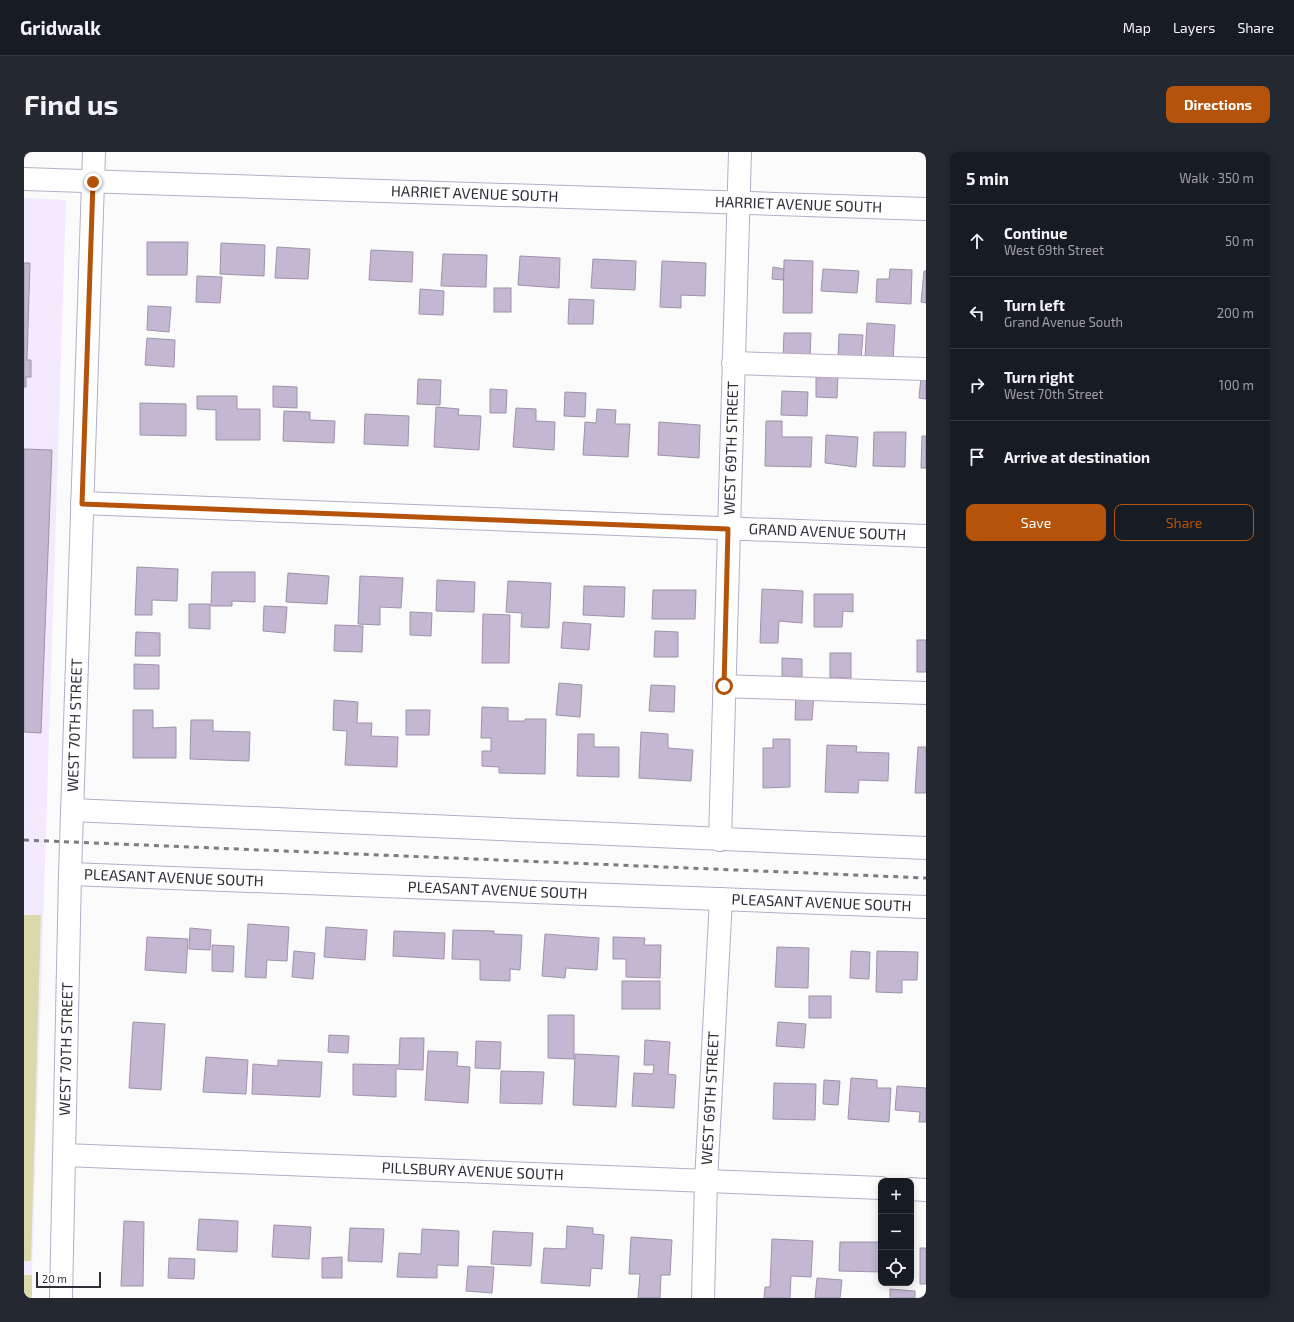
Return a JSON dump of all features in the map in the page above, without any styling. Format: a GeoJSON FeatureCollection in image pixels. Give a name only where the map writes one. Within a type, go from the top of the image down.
{"type":"FeatureCollection","features":[{"type":"Feature","properties":{"kind":"street","name":"WEST 70TH STREET"},"geometry":{"type":"LineString","coordinates":[[60,1298],[70,874],[94,152]]}},
{"type":"Feature","properties":{"kind":"street","name":"WEST 69TH STREET"},"geometry":{"type":"LineString","coordinates":[[720,840],[740,152]]}},
{"type":"Feature","properties":{"kind":"street","name":"HARRIET AVENUE SOUTH"},"geometry":{"type":"LineString","coordinates":[[24,179],[926,209]]}},
{"type":"Feature","properties":{"kind":"street"},"geometry":{"type":"LineString","coordinates":[[733,363],[926,369]]}},
{"type":"Feature","properties":{"kind":"street","name":"GRAND AVENUE SOUTH"},"geometry":{"type":"LineString","coordinates":[[82,504],[926,536]]}},
{"type":"Feature","properties":{"kind":"street"},"geometry":{"type":"LineString","coordinates":[[724,686],[926,693]]}},
{"type":"Feature","properties":{"kind":"street"},"geometry":{"type":"LineString","coordinates":[[72,810],[926,848]]}},
{"type":"Feature","properties":{"kind":"street","name":"PLEASANT AVENUE SOUTH"},"geometry":{"type":"LineString","coordinates":[[70,874],[926,907]]}},
{"type":"Feature","properties":{"kind":"street","name":"WEST 69TH STREET"},"geometry":{"type":"LineString","coordinates":[[703,1298],[706,1181],[721,899]]}},
{"type":"Feature","properties":{"kind":"street","name":"PILLSBURY AVENUE SOUTH"},"geometry":{"type":"LineString","coordinates":[[64,1155],[878,1188]]}},
{"type":"Feature","properties":{"kind":"street"},"geometry":{"type":"LineString","coordinates":[[914,1189],[926,1190]]}},
{"type":"Feature","properties":{"kind":"shaded area"},"geometry":{"type":"Polygon","coordinates":[[[24,198],[66,200],[32,1275],[24,1275],[24,198]]]}},
{"type":"Feature","properties":{"kind":"shaded area"},"geometry":{"type":"Polygon","coordinates":[[[24,915],[41,915],[31,1261],[24,1261],[24,915]]]}},
{"type":"Feature","properties":{"kind":"shaded area"},"geometry":{"type":"Polygon","coordinates":[[[24,1275],[32,1275],[32,1298],[24,1298],[24,1275]]]}},
{"type":"Feature","properties":{"kind":"building"},"geometry":{"type":"Polygon","coordinates":[[[147,242],[188,242],[187,275],[147,275],[147,242]]]}},
{"type":"Feature","properties":{"kind":"building"},"geometry":{"type":"Polygon","coordinates":[[[221,243],[265,245],[264,276],[220,274],[221,243]]]}},
{"type":"Feature","properties":{"kind":"building"},"geometry":{"type":"Polygon","coordinates":[[[277,247],[310,249],[308,279],[275,278],[277,247]]]}},
{"type":"Feature","properties":{"kind":"building"},"geometry":{"type":"Polygon","coordinates":[[[371,250],[413,252],[412,282],[369,280],[371,250]]]}},
{"type":"Feature","properties":{"kind":"building"},"geometry":{"type":"Polygon","coordinates":[[[443,254],[487,255],[486,287],[441,286],[443,254]]]}},
{"type":"Feature","properties":{"kind":"building"},"geometry":{"type":"Polygon","coordinates":[[[520,256],[560,258],[559,288],[518,285],[520,256]]]}},
{"type":"Feature","properties":{"kind":"building"},"geometry":{"type":"Polygon","coordinates":[[[593,259],[636,261],[635,290],[591,288],[593,259]]]}},
{"type":"Feature","properties":{"kind":"building"},"geometry":{"type":"Polygon","coordinates":[[[784,260],[813,261],[812,313],[783,313],[784,260]]]}},
{"type":"Feature","properties":{"kind":"building"},"geometry":{"type":"Polygon","coordinates":[[[662,261],[706,263],[705,296],[681,295],[681,308],[660,307],[662,261]]]}},
{"type":"Feature","properties":{"kind":"building"},"geometry":{"type":"Polygon","coordinates":[[[24,263],[30,263],[27,360],[31,360],[31,377],[26,377],[26,387],[24,387],[24,263]]]}},
{"type":"Feature","properties":{"kind":"building"},"geometry":{"type":"Polygon","coordinates":[[[773,267],[784,269],[783,280],[772,279],[773,267]]]}},
{"type":"Feature","properties":{"kind":"building"},"geometry":{"type":"Polygon","coordinates":[[[823,269],[859,271],[857,293],[821,291],[823,269]]]}},
{"type":"Feature","properties":{"kind":"building"},"geometry":{"type":"Polygon","coordinates":[[[890,269],[912,270],[911,304],[876,302],[877,279],[889,279],[890,269]]]}},
{"type":"Feature","properties":{"kind":"building"},"geometry":{"type":"Polygon","coordinates":[[[924,271],[926,271],[926,303],[921,302],[924,271]]]}},
{"type":"Feature","properties":{"kind":"building"},"geometry":{"type":"Polygon","coordinates":[[[197,276],[222,277],[220,303],[196,302],[197,276]]]}},
{"type":"Feature","properties":{"kind":"building"},"geometry":{"type":"Polygon","coordinates":[[[494,288],[511,288],[511,312],[494,312],[494,288]]]}},
{"type":"Feature","properties":{"kind":"building"},"geometry":{"type":"Polygon","coordinates":[[[420,289],[444,291],[443,315],[419,314],[420,289]]]}},
{"type":"Feature","properties":{"kind":"building"},"geometry":{"type":"Polygon","coordinates":[[[569,299],[594,300],[593,324],[568,324],[569,299]]]}},
{"type":"Feature","properties":{"kind":"building"},"geometry":{"type":"Polygon","coordinates":[[[148,306],[171,307],[169,332],[147,330],[148,306]]]}},
{"type":"Feature","properties":{"kind":"building"},"geometry":{"type":"Polygon","coordinates":[[[867,323],[895,325],[893,360],[865,358],[867,323]]]}},
{"type":"Feature","properties":{"kind":"building"},"geometry":{"type":"Polygon","coordinates":[[[784,333],[811,333],[810,358],[783,357],[784,333]]]}},
{"type":"Feature","properties":{"kind":"building"},"geometry":{"type":"Polygon","coordinates":[[[839,334],[863,335],[861,359],[838,358],[839,334]]]}},
{"type":"Feature","properties":{"kind":"building"},"geometry":{"type":"Polygon","coordinates":[[[147,338],[175,340],[174,367],[145,365],[147,338]]]}},
{"type":"Feature","properties":{"kind":"building"},"geometry":{"type":"Polygon","coordinates":[[[816,373],[838,374],[837,398],[816,397],[816,373]]]}},
{"type":"Feature","properties":{"kind":"building"},"geometry":{"type":"Polygon","coordinates":[[[921,377],[926,378],[926,399],[919,398],[921,377]]]}},
{"type":"Feature","properties":{"kind":"building"},"geometry":{"type":"Polygon","coordinates":[[[418,379],[441,380],[440,405],[417,404],[418,379]]]}},
{"type":"Feature","properties":{"kind":"building"},"geometry":{"type":"Polygon","coordinates":[[[273,386],[297,387],[297,408],[273,407],[273,386]]]}},
{"type":"Feature","properties":{"kind":"building"},"geometry":{"type":"Polygon","coordinates":[[[490,389],[507,390],[506,413],[490,413],[490,389]]]}},
{"type":"Feature","properties":{"kind":"building"},"geometry":{"type":"Polygon","coordinates":[[[782,391],[808,392],[807,416],[781,415],[782,391]]]}},
{"type":"Feature","properties":{"kind":"building"},"geometry":{"type":"Polygon","coordinates":[[[565,392],[586,393],[585,417],[564,416],[565,392]]]}},
{"type":"Feature","properties":{"kind":"building"},"geometry":{"type":"Polygon","coordinates":[[[197,396],[237,396],[237,409],[260,409],[260,440],[216,440],[216,410],[197,409],[197,396]]]}},
{"type":"Feature","properties":{"kind":"building"},"geometry":{"type":"Polygon","coordinates":[[[140,403],[186,404],[186,436],[140,435],[140,403]]]}},
{"type":"Feature","properties":{"kind":"building"},"geometry":{"type":"Polygon","coordinates":[[[436,407],[459,409],[458,415],[481,416],[479,450],[434,447],[436,407]]]}},
{"type":"Feature","properties":{"kind":"building"},"geometry":{"type":"Polygon","coordinates":[[[516,408],[536,409],[536,421],[555,422],[554,450],[513,447],[516,408]]]}},
{"type":"Feature","properties":{"kind":"building"},"geometry":{"type":"Polygon","coordinates":[[[597,409],[616,410],[615,424],[630,424],[628,457],[583,455],[585,422],[596,423],[597,409]]]}},
{"type":"Feature","properties":{"kind":"building"},"geometry":{"type":"Polygon","coordinates":[[[284,411],[310,412],[310,420],[335,421],[334,443],[283,441],[284,411]]]}},
{"type":"Feature","properties":{"kind":"building"},"geometry":{"type":"Polygon","coordinates":[[[365,414],[409,416],[408,446],[364,444],[365,414]]]}},
{"type":"Feature","properties":{"kind":"building"},"geometry":{"type":"Polygon","coordinates":[[[766,421],[782,421],[782,437],[812,437],[811,467],[765,466],[766,421]]]}},
{"type":"Feature","properties":{"kind":"building"},"geometry":{"type":"Polygon","coordinates":[[[659,422],[700,425],[699,458],[658,455],[659,422]]]}},
{"type":"Feature","properties":{"kind":"building"},"geometry":{"type":"Polygon","coordinates":[[[874,432],[906,432],[905,467],[873,466],[874,432]]]}},
{"type":"Feature","properties":{"kind":"building"},"geometry":{"type":"Polygon","coordinates":[[[826,435],[858,437],[856,467],[825,463],[826,435]]]}},
{"type":"Feature","properties":{"kind":"building"},"geometry":{"type":"Polygon","coordinates":[[[922,436],[926,436],[926,468],[921,468],[922,436]]]}},
{"type":"Feature","properties":{"kind":"building"},"geometry":{"type":"Polygon","coordinates":[[[24,449],[52,450],[41,733],[24,732],[24,449]]]}},
{"type":"Feature","properties":{"kind":"building"},"geometry":{"type":"Polygon","coordinates":[[[137,567],[178,569],[177,601],[152,600],[152,615],[135,615],[137,567]]]}},
{"type":"Feature","properties":{"kind":"building"},"geometry":{"type":"Polygon","coordinates":[[[212,572],[255,572],[255,602],[232,601],[232,606],[211,606],[212,572]]]}},
{"type":"Feature","properties":{"kind":"building"},"geometry":{"type":"Polygon","coordinates":[[[288,573],[329,576],[327,604],[286,602],[288,573]]]}},
{"type":"Feature","properties":{"kind":"building"},"geometry":{"type":"Polygon","coordinates":[[[360,576],[403,578],[401,608],[380,607],[380,625],[358,624],[360,576]]]}},
{"type":"Feature","properties":{"kind":"building"},"geometry":{"type":"Polygon","coordinates":[[[437,580],[475,582],[474,612],[436,611],[437,580]]]}},
{"type":"Feature","properties":{"kind":"building"},"geometry":{"type":"Polygon","coordinates":[[[508,581],[551,583],[549,628],[521,627],[522,613],[506,612],[508,581]]]}},
{"type":"Feature","properties":{"kind":"building"},"geometry":{"type":"Polygon","coordinates":[[[584,586],[625,587],[624,617],[583,615],[584,586]]]}},
{"type":"Feature","properties":{"kind":"building"},"geometry":{"type":"Polygon","coordinates":[[[762,589],[803,591],[802,623],[779,621],[778,643],[760,643],[762,589]]]}},
{"type":"Feature","properties":{"kind":"building"},"geometry":{"type":"Polygon","coordinates":[[[653,590],[696,590],[695,619],[652,619],[653,590]]]}},
{"type":"Feature","properties":{"kind":"building"},"geometry":{"type":"Polygon","coordinates":[[[814,594],[853,594],[853,612],[843,611],[842,627],[814,627],[814,594]]]}},
{"type":"Feature","properties":{"kind":"building"},"geometry":{"type":"Polygon","coordinates":[[[189,604],[210,604],[210,629],[189,628],[189,604]]]}},
{"type":"Feature","properties":{"kind":"building"},"geometry":{"type":"Polygon","coordinates":[[[264,606],[287,607],[285,633],[263,631],[264,606]]]}},
{"type":"Feature","properties":{"kind":"building"},"geometry":{"type":"Polygon","coordinates":[[[410,612],[432,613],[431,636],[410,635],[410,612]]]}},
{"type":"Feature","properties":{"kind":"building"},"geometry":{"type":"Polygon","coordinates":[[[483,614],[510,615],[509,663],[482,663],[483,614]]]}},
{"type":"Feature","properties":{"kind":"building"},"geometry":{"type":"Polygon","coordinates":[[[563,622],[591,624],[589,650],[561,648],[563,622]]]}},
{"type":"Feature","properties":{"kind":"building"},"geometry":{"type":"Polygon","coordinates":[[[335,625],[363,626],[362,652],[334,651],[335,625]]]}},
{"type":"Feature","properties":{"kind":"building"},"geometry":{"type":"Polygon","coordinates":[[[655,631],[678,632],[678,657],[654,657],[655,631]]]}},
{"type":"Feature","properties":{"kind":"building"},"geometry":{"type":"Polygon","coordinates":[[[136,632],[160,633],[160,656],[135,656],[136,632]]]}},
{"type":"Feature","properties":{"kind":"building"},"geometry":{"type":"Polygon","coordinates":[[[917,640],[926,640],[926,672],[917,672],[917,640]]]}},
{"type":"Feature","properties":{"kind":"building"},"geometry":{"type":"Polygon","coordinates":[[[830,653],[851,653],[851,678],[830,678],[830,653]]]}},
{"type":"Feature","properties":{"kind":"building"},"geometry":{"type":"Polygon","coordinates":[[[782,658],[802,659],[802,677],[782,676],[782,658]]]}},
{"type":"Feature","properties":{"kind":"building"},"geometry":{"type":"Polygon","coordinates":[[[134,664],[159,665],[159,689],[134,689],[134,664]]]}},
{"type":"Feature","properties":{"kind":"building"},"geometry":{"type":"Polygon","coordinates":[[[559,683],[582,685],[580,717],[556,715],[559,683]]]}},
{"type":"Feature","properties":{"kind":"building"},"geometry":{"type":"Polygon","coordinates":[[[651,685],[675,686],[674,712],[649,711],[651,685]]]}},
{"type":"Feature","properties":{"kind":"building"},"geometry":{"type":"Polygon","coordinates":[[[796,692],[814,693],[812,720],[795,720],[796,692]]]}},
{"type":"Feature","properties":{"kind":"building"},"geometry":{"type":"Polygon","coordinates":[[[334,700],[358,702],[357,723],[372,723],[371,736],[398,737],[397,767],[345,765],[347,731],[333,730],[334,700]]]}},
{"type":"Feature","properties":{"kind":"building"},"geometry":{"type":"Polygon","coordinates":[[[482,707],[508,708],[508,721],[546,719],[545,774],[499,773],[499,767],[482,766],[482,751],[491,751],[491,738],[481,738],[482,707]]]}},
{"type":"Feature","properties":{"kind":"building"},"geometry":{"type":"Polygon","coordinates":[[[133,710],[153,710],[153,728],[176,727],[176,758],[133,758],[133,710]]]}},
{"type":"Feature","properties":{"kind":"building"},"geometry":{"type":"Polygon","coordinates":[[[406,710],[430,710],[429,735],[406,735],[406,710]]]}},
{"type":"Feature","properties":{"kind":"building"},"geometry":{"type":"Polygon","coordinates":[[[191,720],[213,720],[213,731],[250,732],[249,761],[190,759],[191,720]]]}},
{"type":"Feature","properties":{"kind":"building"},"geometry":{"type":"Polygon","coordinates":[[[641,732],[668,734],[668,748],[693,750],[691,781],[639,778],[641,732]]]}},
{"type":"Feature","properties":{"kind":"building"},"geometry":{"type":"Polygon","coordinates":[[[578,734],[594,734],[594,747],[619,747],[619,777],[577,776],[578,734]]]}},
{"type":"Feature","properties":{"kind":"building"},"geometry":{"type":"Polygon","coordinates":[[[773,739],[790,739],[790,787],[763,788],[763,748],[773,748],[773,739]]]}},
{"type":"Feature","properties":{"kind":"building"},"geometry":{"type":"Polygon","coordinates":[[[827,745],[857,746],[856,752],[889,753],[888,781],[859,780],[858,793],[825,792],[827,745]]]}},
{"type":"Feature","properties":{"kind":"building"},"geometry":{"type":"Polygon","coordinates":[[[918,747],[926,747],[926,793],[915,793],[918,747]]]}},
{"type":"Feature","properties":{"kind":"building"},"geometry":{"type":"Polygon","coordinates":[[[248,924],[289,927],[287,961],[267,960],[266,978],[245,977],[248,924]]]}},
{"type":"Feature","properties":{"kind":"building"},"geometry":{"type":"Polygon","coordinates":[[[326,927],[367,930],[365,960],[324,957],[326,927]]]}},
{"type":"Feature","properties":{"kind":"building"},"geometry":{"type":"Polygon","coordinates":[[[190,928],[211,930],[210,950],[189,949],[190,928]]]}},
{"type":"Feature","properties":{"kind":"building"},"geometry":{"type":"Polygon","coordinates":[[[453,930],[494,931],[494,934],[522,935],[520,970],[510,969],[510,981],[480,980],[480,960],[452,959],[453,930]]]}},
{"type":"Feature","properties":{"kind":"building"},"geometry":{"type":"Polygon","coordinates":[[[394,931],[445,933],[444,959],[393,956],[394,931]]]}},
{"type":"Feature","properties":{"kind":"building"},"geometry":{"type":"Polygon","coordinates":[[[545,934],[599,938],[597,970],[566,968],[565,978],[542,976],[545,934]]]}},
{"type":"Feature","properties":{"kind":"building"},"geometry":{"type":"Polygon","coordinates":[[[147,937],[188,939],[186,973],[145,970],[147,937]]]}},
{"type":"Feature","properties":{"kind":"building"},"geometry":{"type":"Polygon","coordinates":[[[613,937],[645,938],[644,945],[661,945],[660,978],[626,977],[626,959],[613,959],[613,937]]]}},
{"type":"Feature","properties":{"kind":"building"},"geometry":{"type":"Polygon","coordinates":[[[212,945],[234,946],[233,972],[212,971],[212,945]]]}},
{"type":"Feature","properties":{"kind":"building"},"geometry":{"type":"Polygon","coordinates":[[[777,947],[809,948],[808,988],[775,987],[777,947]]]}},
{"type":"Feature","properties":{"kind":"building"},"geometry":{"type":"Polygon","coordinates":[[[294,951],[315,953],[313,979],[292,977],[294,951]]]}},
{"type":"Feature","properties":{"kind":"building"},"geometry":{"type":"Polygon","coordinates":[[[851,951],[870,952],[869,979],[850,978],[851,951]]]}},
{"type":"Feature","properties":{"kind":"building"},"geometry":{"type":"Polygon","coordinates":[[[877,951],[918,952],[917,980],[902,980],[902,993],[876,992],[877,951]]]}},
{"type":"Feature","properties":{"kind":"building"},"geometry":{"type":"Polygon","coordinates":[[[622,981],[660,981],[660,1009],[622,1009],[622,981]]]}},
{"type":"Feature","properties":{"kind":"building"},"geometry":{"type":"Polygon","coordinates":[[[809,996],[831,996],[831,1018],[809,1018],[809,996]]]}},
{"type":"Feature","properties":{"kind":"building"},"geometry":{"type":"Polygon","coordinates":[[[548,1015],[574,1015],[574,1059],[548,1058],[548,1015]]]}},
{"type":"Feature","properties":{"kind":"building"},"geometry":{"type":"Polygon","coordinates":[[[133,1022],[165,1024],[161,1090],[129,1088],[133,1022]]]}},
{"type":"Feature","properties":{"kind":"building"},"geometry":{"type":"Polygon","coordinates":[[[778,1022],[806,1024],[804,1048],[776,1046],[778,1022]]]}},
{"type":"Feature","properties":{"kind":"building"},"geometry":{"type":"Polygon","coordinates":[[[329,1035],[349,1036],[348,1053],[328,1052],[329,1035]]]}},
{"type":"Feature","properties":{"kind":"building"},"geometry":{"type":"Polygon","coordinates":[[[400,1038],[424,1038],[423,1070],[396,1069],[396,1097],[353,1095],[353,1064],[399,1065],[400,1038]]]}},
{"type":"Feature","properties":{"kind":"building"},"geometry":{"type":"Polygon","coordinates":[[[645,1040],[670,1042],[668,1074],[676,1075],[674,1108],[632,1106],[634,1073],[653,1074],[654,1065],[644,1065],[645,1040]]]}},
{"type":"Feature","properties":{"kind":"building"},"geometry":{"type":"Polygon","coordinates":[[[476,1041],[501,1042],[500,1069],[475,1068],[476,1041]]]}},
{"type":"Feature","properties":{"kind":"building"},"geometry":{"type":"Polygon","coordinates":[[[428,1051],[458,1052],[457,1066],[470,1067],[468,1103],[425,1100],[428,1051]]]}},
{"type":"Feature","properties":{"kind":"building"},"geometry":{"type":"Polygon","coordinates":[[[575,1054],[619,1056],[616,1107],[573,1105],[575,1054]]]}},
{"type":"Feature","properties":{"kind":"building"},"geometry":{"type":"Polygon","coordinates":[[[206,1057],[248,1060],[246,1094],[203,1092],[206,1057]]]}},
{"type":"Feature","properties":{"kind":"building"},"geometry":{"type":"Polygon","coordinates":[[[278,1060],[322,1062],[320,1097],[252,1094],[253,1064],[278,1066],[278,1060]]]}},
{"type":"Feature","properties":{"kind":"building"},"geometry":{"type":"Polygon","coordinates":[[[501,1071],[544,1072],[542,1104],[500,1103],[501,1071]]]}},
{"type":"Feature","properties":{"kind":"building"},"geometry":{"type":"Polygon","coordinates":[[[851,1078],[877,1080],[877,1088],[891,1088],[889,1122],[848,1119],[851,1078]]]}},
{"type":"Feature","properties":{"kind":"building"},"geometry":{"type":"Polygon","coordinates":[[[824,1080],[840,1081],[838,1105],[823,1104],[824,1080]]]}},
{"type":"Feature","properties":{"kind":"building"},"geometry":{"type":"Polygon","coordinates":[[[774,1083],[816,1084],[815,1120],[773,1119],[774,1083]]]}},
{"type":"Feature","properties":{"kind":"building"},"geometry":{"type":"Polygon","coordinates":[[[897,1086],[926,1088],[926,1122],[919,1122],[920,1112],[895,1110],[897,1086]]]}},
{"type":"Feature","properties":{"kind":"building"},"geometry":{"type":"Polygon","coordinates":[[[199,1219],[238,1221],[237,1252],[197,1250],[199,1219]]]}},
{"type":"Feature","properties":{"kind":"building"},"geometry":{"type":"Polygon","coordinates":[[[124,1221],[144,1222],[143,1286],[121,1286],[124,1221]]]}},
{"type":"Feature","properties":{"kind":"building"},"geometry":{"type":"Polygon","coordinates":[[[274,1225],[311,1227],[309,1259],[272,1257],[274,1225]]]}},
{"type":"Feature","properties":{"kind":"building"},"geometry":{"type":"Polygon","coordinates":[[[567,1226],[593,1228],[593,1234],[604,1235],[602,1269],[591,1268],[590,1286],[541,1283],[544,1248],[566,1249],[567,1226]]]}},
{"type":"Feature","properties":{"kind":"building"},"geometry":{"type":"Polygon","coordinates":[[[350,1228],[384,1229],[382,1262],[348,1261],[350,1228]]]}},
{"type":"Feature","properties":{"kind":"building"},"geometry":{"type":"Polygon","coordinates":[[[422,1229],[459,1231],[458,1266],[437,1265],[437,1278],[397,1277],[399,1253],[421,1254],[422,1229]]]}},
{"type":"Feature","properties":{"kind":"building"},"geometry":{"type":"Polygon","coordinates":[[[493,1231],[533,1233],[531,1266],[491,1264],[493,1231]]]}},
{"type":"Feature","properties":{"kind":"building"},"geometry":{"type":"Polygon","coordinates":[[[631,1237],[672,1240],[670,1275],[661,1275],[660,1298],[638,1298],[640,1274],[629,1274],[631,1237]]]}},
{"type":"Feature","properties":{"kind":"building"},"geometry":{"type":"Polygon","coordinates":[[[772,1239],[813,1241],[811,1277],[791,1276],[790,1298],[764,1298],[765,1287],[770,1287],[772,1239]]]}},
{"type":"Feature","properties":{"kind":"building"},"geometry":{"type":"Polygon","coordinates":[[[840,1242],[878,1242],[878,1272],[839,1271],[840,1242]]]}},
{"type":"Feature","properties":{"kind":"building"},"geometry":{"type":"Polygon","coordinates":[[[920,1248],[926,1248],[926,1284],[920,1284],[920,1248]]]}},
{"type":"Feature","properties":{"kind":"building"},"geometry":{"type":"Polygon","coordinates":[[[342,1257],[342,1278],[322,1278],[322,1258],[342,1257]]]}},
{"type":"Feature","properties":{"kind":"building"},"geometry":{"type":"Polygon","coordinates":[[[169,1258],[195,1259],[194,1279],[168,1278],[169,1258]]]}},
{"type":"Feature","properties":{"kind":"building"},"geometry":{"type":"Polygon","coordinates":[[[468,1266],[494,1267],[492,1293],[466,1291],[468,1266]]]}},
{"type":"Feature","properties":{"kind":"building"},"geometry":{"type":"Polygon","coordinates":[[[817,1278],[842,1280],[840,1298],[815,1298],[817,1278]]]}},
{"type":"Feature","properties":{"kind":"building"},"geometry":{"type":"Polygon","coordinates":[[[890,1289],[915,1291],[915,1298],[890,1298],[890,1289]]]}},
{"type":"Feature","properties":{"kind":"railway"},"geometry":{"type":"LineString","coordinates":[[24,840],[926,878]]}},
{"type":"Feature","properties":{"kind":"route"},"geometry":{"type":"LineString","coordinates":[[93,182],[82,504],[728,529],[724,686]]}}]}
